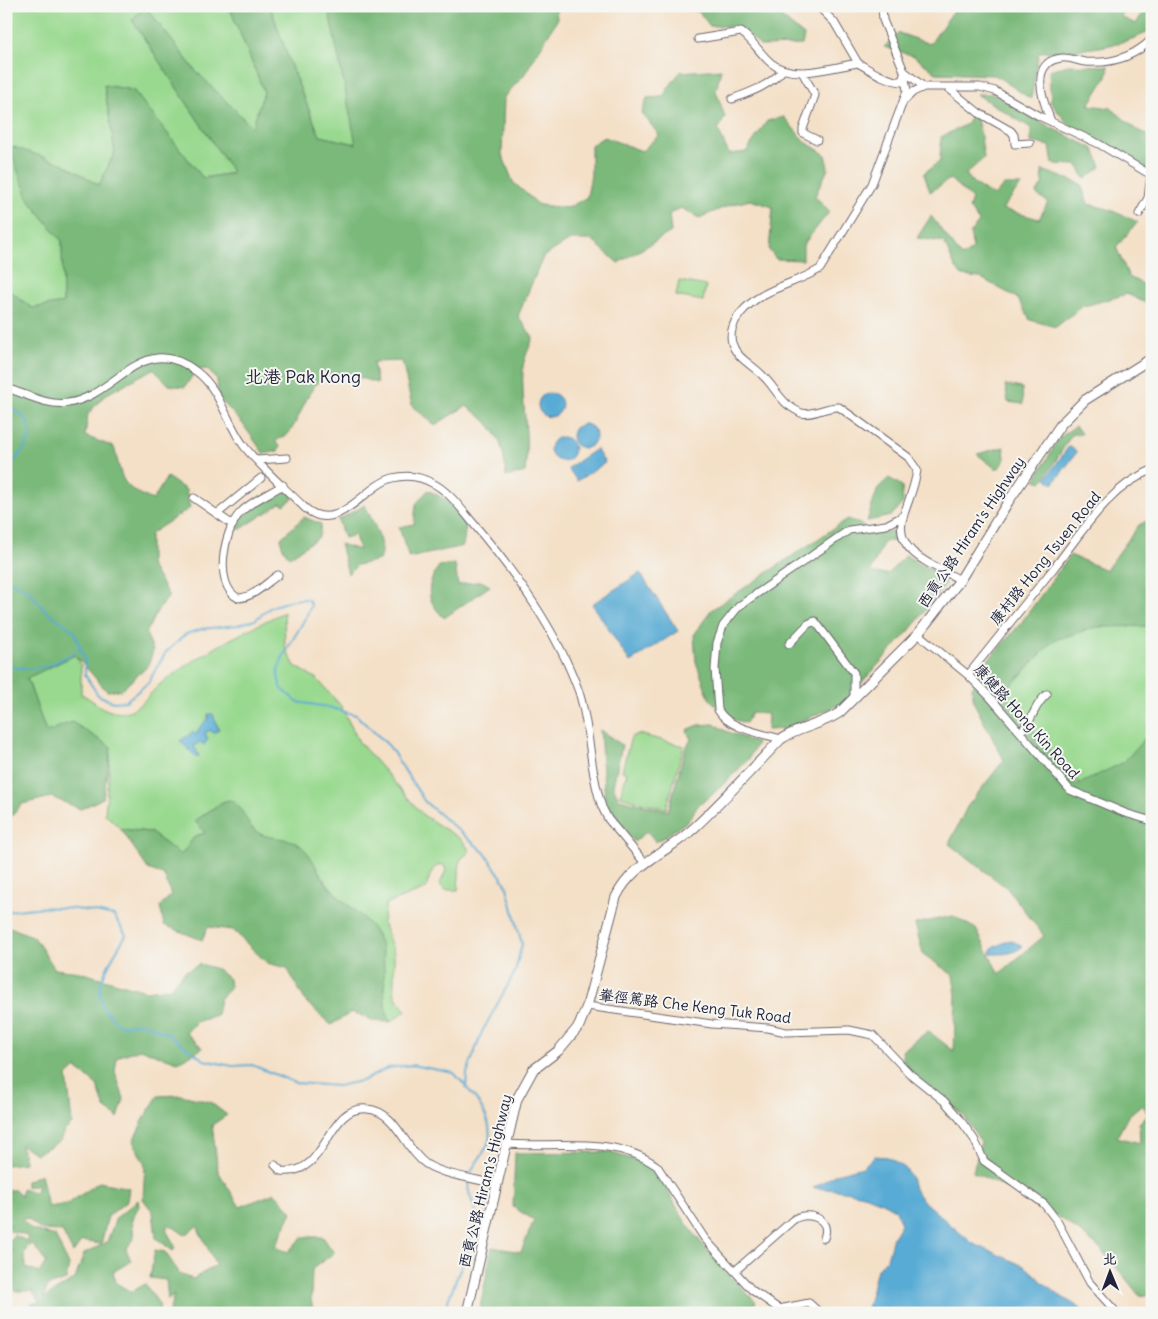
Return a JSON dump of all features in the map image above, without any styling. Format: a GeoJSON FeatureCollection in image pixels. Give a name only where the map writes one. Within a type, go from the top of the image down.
{"type":"FeatureCollection","features":[{"type":"Feature","properties":{"kind":"main road","name":"西貢公路 Hiram's Highway"},"geometry":{"type":"LineString","coordinates":[[467,1313],[517,1099],[526,1080],[541,1062],[573,1036],[587,1006],[616,897],[623,884],[644,862],[694,829],[781,739],[797,730],[829,719],[839,713],[918,634],[960,580],[1008,502],[1061,424],[1085,400],[1152,358]]}},
{"type":"Feature","properties":{"kind":"street"},"geometry":{"type":"LineString","coordinates":[[818,6],[834,22],[858,62],[877,74],[896,81],[902,82],[904,71]]}},
{"type":"Feature","properties":{"kind":"street"},"geometry":{"type":"LineString","coordinates":[[882,6],[883,20],[904,71],[907,91],[872,184],[820,269],[807,277],[763,294],[740,314],[732,333],[732,342],[736,352],[762,375],[786,404],[804,413],[829,407],[839,407],[908,456],[917,470],[912,495],[903,516],[902,530],[909,550],[916,557],[960,580]]}},
{"type":"Feature","properties":{"kind":"street"},"geometry":{"type":"LineString","coordinates":[[698,39],[741,32],[769,62],[783,70],[802,72],[858,62]]}},
{"type":"Feature","properties":{"kind":"street"},"geometry":{"type":"LineString","coordinates":[[1050,121],[1040,94],[1043,68],[1050,60],[1063,57],[1084,62],[1116,60],[1131,55],[1152,39]]}},
{"type":"Feature","properties":{"kind":"street"},"geometry":{"type":"LineString","coordinates":[[732,99],[758,89],[776,78],[783,70]]}},
{"type":"Feature","properties":{"kind":"street"},"geometry":{"type":"LineString","coordinates":[[904,71],[924,87]]}},
{"type":"Feature","properties":{"kind":"street"},"geometry":{"type":"LineString","coordinates":[[802,72],[815,95],[803,133],[817,140]]}},
{"type":"Feature","properties":{"kind":"street"},"geometry":{"type":"LineString","coordinates":[[905,99],[913,92],[924,87],[980,88],[995,91],[1050,121],[1099,144],[1150,175],[1148,198],[1139,214]]}},
{"type":"Feature","properties":{"kind":"street"},"geometry":{"type":"LineString","coordinates":[[948,87],[979,113],[1011,131],[1014,135],[1015,144],[1030,143]]}},
{"type":"Feature","properties":{"kind":"street"},"geometry":{"type":"LineString","coordinates":[[6,388],[53,403],[71,403],[92,395],[128,368],[142,361],[159,358],[174,360],[190,367],[203,377],[244,445],[309,511],[325,517],[342,513],[376,485],[398,477],[412,476],[437,486],[450,496],[506,563],[564,657],[587,717],[602,807],[608,819],[644,862]]}},
{"type":"Feature","properties":{"kind":"street"},"geometry":{"type":"LineString","coordinates":[[257,460],[287,458]]}},
{"type":"Feature","properties":{"kind":"street","name":"康村路 Hong Tsuen Road"},"geometry":{"type":"LineString","coordinates":[[968,675],[1096,515],[1120,488],[1135,477],[1152,470]]}},
{"type":"Feature","properties":{"kind":"street"},"geometry":{"type":"LineString","coordinates":[[217,514],[261,478]]}},
{"type":"Feature","properties":{"kind":"street"},"geometry":{"type":"LineString","coordinates":[[278,575],[246,597],[238,598],[233,595],[224,579],[222,568],[233,525],[246,508],[283,485]]}},
{"type":"Feature","properties":{"kind":"street"},"geometry":{"type":"LineString","coordinates":[[194,498],[233,525]]}},
{"type":"Feature","properties":{"kind":"street"},"geometry":{"type":"LineString","coordinates":[[781,739],[748,730],[721,716],[718,710],[714,669],[717,644],[723,626],[739,606],[849,530],[886,525],[903,516]]}},
{"type":"Feature","properties":{"kind":"street"},"geometry":{"type":"LineString","coordinates":[[789,644],[808,624],[815,621],[854,673],[854,698]]}},
{"type":"Feature","properties":{"kind":"street","name":"康健路 Hong Kin Road"},"geometry":{"type":"LineString","coordinates":[[918,634],[968,675],[1070,790],[1125,813],[1152,821]]}},
{"type":"Feature","properties":{"kind":"street"},"geometry":{"type":"LineString","coordinates":[[1020,732],[1030,724],[1035,707],[1047,694]]}},
{"type":"Feature","properties":{"kind":"street","name":"輋徑篤路 Che Keng Tuk Road"},"geometry":{"type":"LineString","coordinates":[[587,1006],[712,1024],[768,1028],[786,1032],[849,1030],[873,1035],[908,1073],[944,1101],[959,1118],[974,1139],[984,1161],[1044,1204],[1057,1221],[1090,1283],[1117,1313]]}},
{"type":"Feature","properties":{"kind":"street"},"geometry":{"type":"LineString","coordinates":[[275,1165],[281,1171],[292,1171],[314,1160],[345,1114],[353,1109],[366,1108],[378,1110],[386,1116],[424,1162],[434,1168],[496,1184]]}},
{"type":"Feature","properties":{"kind":"street"},"geometry":{"type":"LineString","coordinates":[[505,1144],[610,1146],[631,1151],[645,1157],[657,1166],[705,1239],[752,1290],[776,1307],[783,1309],[809,1303],[820,1313]]}},
{"type":"Feature","properties":{"kind":"street"},"geometry":{"type":"LineString","coordinates":[[735,1271],[794,1220],[803,1215],[814,1216],[823,1222],[826,1230],[824,1238]]}},
{"type":"Feature","properties":{"kind":"green space"},"geometry":{"type":"Polygon","coordinates":[[[6,6],[229,6],[264,92],[253,128],[195,70],[145,7],[132,20],[233,173],[203,178],[133,90],[104,86],[115,152],[99,185],[64,164],[29,200],[62,241],[63,304],[32,308],[6,288],[6,6]]]}},
{"type":"Feature","properties":{"kind":"green space"},"geometry":{"type":"Polygon","coordinates":[[[145,6],[195,70],[252,127],[264,92],[229,6],[270,6],[292,69],[320,136],[356,144],[328,6],[556,6],[557,20],[524,75],[504,97],[502,154],[513,182],[539,205],[568,208],[587,197],[591,174],[591,145],[604,137],[642,151],[659,135],[642,113],[647,98],[662,97],[680,72],[721,69],[716,91],[725,117],[718,130],[729,154],[746,152],[767,121],[784,117],[804,141],[826,155],[828,169],[815,196],[829,212],[803,245],[803,260],[776,259],[769,250],[773,207],[750,200],[730,205],[699,218],[681,208],[669,214],[671,232],[618,263],[592,240],[570,240],[543,257],[518,316],[533,338],[523,367],[527,446],[525,472],[506,477],[503,454],[497,436],[485,420],[476,413],[466,406],[435,425],[412,406],[402,361],[373,362],[377,383],[335,373],[318,381],[288,434],[275,441],[280,446],[278,451],[264,454],[242,423],[219,398],[217,380],[207,369],[196,370],[185,387],[169,385],[153,369],[105,395],[88,414],[85,436],[114,447],[121,475],[128,486],[153,500],[167,477],[186,490],[190,508],[150,534],[150,565],[169,596],[156,613],[146,633],[153,651],[148,666],[121,690],[107,691],[75,655],[27,678],[46,732],[72,722],[111,747],[103,798],[81,809],[51,797],[22,804],[6,823],[6,288],[32,308],[63,303],[62,241],[29,200],[8,145],[64,164],[99,185],[115,152],[104,85],[133,90],[203,178],[233,173],[132,20],[145,6]]]}},
{"type":"Feature","properties":{"kind":"green space"},"geometry":{"type":"Polygon","coordinates":[[[270,6],[328,6],[357,144],[320,136],[292,69],[270,6]]]}},
{"type":"Feature","properties":{"kind":"green space"},"geometry":{"type":"Polygon","coordinates":[[[677,6],[777,6],[774,11],[804,36],[802,45],[760,46],[748,34],[738,28],[710,26],[699,12],[677,6]]]}},
{"type":"Feature","properties":{"kind":"green space"},"geometry":{"type":"Polygon","coordinates":[[[957,6],[1125,6],[1121,17],[1136,24],[1147,6],[1152,6],[1152,30],[1111,45],[1039,52],[1031,99],[995,75],[936,73],[914,56],[884,47],[899,33],[930,44],[957,6]]]}},
{"type":"Feature","properties":{"kind":"green space"},"geometry":{"type":"Polygon","coordinates":[[[1068,65],[1109,66],[1107,76],[1089,105],[1111,108],[1137,130],[1152,137],[1152,172],[1068,124],[1051,103],[1049,70],[1068,65]]]}},
{"type":"Feature","properties":{"kind":"green space"},"geometry":{"type":"Polygon","coordinates":[[[976,94],[993,94],[1054,129],[1094,149],[1101,167],[1085,179],[1077,165],[1053,164],[1050,146],[1031,142],[1031,128],[976,94]]]}},
{"type":"Feature","properties":{"kind":"green space"},"geometry":{"type":"Polygon","coordinates":[[[974,109],[984,158],[966,174],[974,184],[994,196],[1004,185],[1021,185],[1002,209],[1039,219],[1048,202],[1036,194],[1043,183],[1042,170],[1081,184],[1088,204],[1108,209],[1138,222],[1116,247],[1129,277],[1152,289],[1152,306],[1127,294],[1081,307],[1056,327],[1030,320],[1017,298],[981,278],[962,276],[955,267],[944,242],[917,238],[931,216],[962,257],[973,249],[970,233],[979,222],[969,208],[972,199],[950,179],[930,192],[924,173],[940,161],[941,137],[967,124],[974,109]]]}},
{"type":"Feature","properties":{"kind":"green space"},"geometry":{"type":"Polygon","coordinates":[[[679,281],[706,286],[703,301],[676,296],[679,281]]]}},
{"type":"Feature","properties":{"kind":"green space"},"geometry":{"type":"Polygon","coordinates":[[[1005,385],[1022,388],[1023,404],[1008,402],[1005,385]]]}},
{"type":"Feature","properties":{"kind":"green space"},"geometry":{"type":"Polygon","coordinates":[[[1075,426],[1082,434],[1072,434],[1042,482],[1035,480],[1059,438],[1075,426]]]}},
{"type":"Feature","properties":{"kind":"green space"},"geometry":{"type":"Polygon","coordinates":[[[1004,447],[1005,459],[999,468],[995,468],[977,454],[1004,447]]]}},
{"type":"Feature","properties":{"kind":"green space"},"geometry":{"type":"Polygon","coordinates":[[[889,478],[902,486],[903,503],[891,516],[867,521],[878,488],[889,478]]]}},
{"type":"Feature","properties":{"kind":"green space"},"geometry":{"type":"Polygon","coordinates":[[[284,487],[294,498],[284,505],[281,503],[241,529],[236,529],[235,524],[248,509],[284,487]]]}},
{"type":"Feature","properties":{"kind":"green space"},"geometry":{"type":"Polygon","coordinates":[[[428,490],[446,500],[466,525],[463,546],[409,558],[399,527],[414,524],[416,504],[428,490]]]}},
{"type":"Feature","properties":{"kind":"green space"},"geometry":{"type":"Polygon","coordinates":[[[365,505],[380,540],[381,554],[379,560],[357,565],[348,574],[340,544],[359,550],[355,535],[344,538],[338,520],[365,505]]]}},
{"type":"Feature","properties":{"kind":"green space"},"geometry":{"type":"Polygon","coordinates":[[[304,517],[321,524],[319,537],[289,557],[282,546],[281,538],[304,517]]]}},
{"type":"Feature","properties":{"kind":"green space"},"geometry":{"type":"Polygon","coordinates":[[[1152,518],[1152,626],[1097,627],[1054,640],[1004,693],[1077,785],[1124,762],[1152,730],[1152,1296],[1139,1295],[1102,1251],[1073,1227],[1024,1197],[973,1172],[981,1142],[963,1115],[905,1067],[902,1051],[928,1031],[954,1051],[956,995],[953,975],[923,954],[915,924],[953,916],[976,929],[999,974],[1044,936],[1007,888],[949,844],[967,807],[1004,760],[974,703],[972,688],[988,660],[1021,623],[1070,555],[1106,570],[1139,525],[1152,518]],[[1141,1105],[1128,1116],[1117,1137],[1140,1143],[1139,1123],[1148,1114],[1141,1105]]]}},
{"type":"Feature","properties":{"kind":"green space"},"geometry":{"type":"Polygon","coordinates":[[[848,519],[860,524],[873,535],[896,530],[901,541],[884,541],[870,573],[888,574],[906,555],[919,564],[942,574],[945,585],[909,631],[843,703],[784,729],[767,730],[768,714],[751,713],[746,723],[728,718],[709,698],[696,662],[694,635],[711,610],[848,519]]]}},
{"type":"Feature","properties":{"kind":"green space"},"geometry":{"type":"Polygon","coordinates":[[[455,564],[458,585],[481,581],[490,586],[444,618],[431,599],[431,580],[439,566],[455,564]]]}},
{"type":"Feature","properties":{"kind":"green space"},"geometry":{"type":"Polygon","coordinates":[[[284,612],[285,647],[295,666],[317,679],[341,706],[359,742],[423,815],[462,840],[470,851],[460,860],[458,890],[444,890],[440,884],[446,870],[443,864],[433,870],[426,889],[386,904],[383,922],[394,953],[394,991],[397,999],[406,1011],[390,1022],[384,1006],[383,955],[377,934],[338,896],[291,842],[268,838],[256,832],[246,821],[240,809],[219,804],[195,821],[206,833],[195,836],[181,855],[150,832],[121,829],[105,814],[111,747],[46,732],[27,678],[75,655],[81,665],[81,694],[110,711],[129,711],[140,704],[164,681],[207,652],[284,612]]]}},
{"type":"Feature","properties":{"kind":"green space"},"geometry":{"type":"Polygon","coordinates":[[[1152,615],[1152,810],[1071,779],[1031,735],[1033,729],[1025,721],[1025,710],[1016,706],[987,675],[1043,637],[1152,615]]]}},
{"type":"Feature","properties":{"kind":"green space"},"geometry":{"type":"Polygon","coordinates":[[[714,724],[726,731],[757,743],[748,760],[712,795],[699,804],[688,821],[656,842],[647,831],[634,842],[605,801],[600,730],[622,745],[613,786],[619,799],[668,811],[686,747],[691,740],[687,730],[699,725],[714,724]]]}},
{"type":"Feature","properties":{"kind":"green space"},"geometry":{"type":"Polygon","coordinates":[[[638,734],[684,746],[666,809],[620,796],[627,773],[622,771],[631,737],[638,734]]]}},
{"type":"Feature","properties":{"kind":"green space"},"geometry":{"type":"Polygon","coordinates":[[[229,800],[237,805],[255,831],[266,836],[291,840],[301,846],[309,855],[329,887],[368,922],[381,946],[385,1001],[390,1022],[375,1021],[352,1012],[331,1025],[306,1002],[287,968],[267,963],[233,930],[208,927],[202,940],[164,925],[160,906],[171,895],[164,875],[148,869],[121,829],[150,832],[181,855],[195,836],[205,833],[195,821],[222,802],[229,800]]]}},
{"type":"Feature","properties":{"kind":"green space"},"geometry":{"type":"Polygon","coordinates":[[[10,927],[34,937],[55,969],[79,972],[146,991],[171,988],[184,972],[200,964],[217,969],[229,979],[230,987],[220,999],[217,1015],[196,1022],[186,1033],[203,1048],[178,1062],[140,1049],[117,1057],[115,1072],[124,1099],[118,1118],[105,1108],[97,1085],[76,1068],[67,1076],[72,1124],[64,1131],[60,1141],[36,1154],[21,1145],[25,1163],[6,1165],[6,929],[10,927]]]}},
{"type":"Feature","properties":{"kind":"green space"},"geometry":{"type":"Polygon","coordinates":[[[181,1095],[210,1102],[227,1115],[212,1125],[218,1171],[240,1207],[275,1193],[292,1212],[275,1247],[288,1252],[302,1237],[323,1237],[334,1253],[312,1269],[311,1300],[314,1313],[167,1313],[169,1312],[174,1295],[168,1300],[166,1280],[150,1278],[155,1250],[165,1252],[180,1274],[193,1279],[216,1265],[197,1226],[185,1235],[169,1224],[166,1230],[175,1246],[173,1251],[156,1238],[153,1212],[143,1199],[145,1165],[133,1141],[158,1096],[181,1095]]]}},
{"type":"Feature","properties":{"kind":"green space"},"geometry":{"type":"Polygon","coordinates":[[[608,1152],[643,1164],[654,1172],[695,1234],[737,1284],[756,1302],[747,1313],[479,1313],[492,1247],[521,1252],[534,1220],[513,1207],[515,1153],[608,1152]]]}},
{"type":"Feature","properties":{"kind":"green space"},"geometry":{"type":"Polygon","coordinates":[[[41,1174],[48,1207],[68,1204],[99,1182],[129,1188],[127,1201],[108,1216],[101,1244],[82,1241],[73,1253],[62,1231],[41,1230],[27,1218],[22,1220],[32,1230],[55,1236],[69,1265],[66,1280],[47,1286],[44,1298],[75,1279],[84,1254],[107,1242],[116,1218],[138,1200],[139,1206],[132,1219],[134,1239],[126,1249],[131,1261],[113,1272],[116,1283],[131,1292],[145,1284],[159,1304],[160,1313],[32,1313],[31,1304],[39,1302],[32,1291],[16,1291],[6,1288],[11,1274],[6,1266],[6,1257],[14,1251],[6,1248],[6,1244],[14,1235],[26,1241],[28,1237],[6,1230],[10,1225],[6,1222],[6,1190],[16,1190],[21,1197],[22,1189],[36,1192],[38,1184],[26,1187],[26,1181],[41,1174]],[[32,1244],[27,1247],[24,1255],[26,1268],[39,1273],[46,1262],[32,1244]]]}},
{"type":"Feature","properties":{"kind":"water"},"geometry":{"type":"Polygon","coordinates":[[[550,393],[559,396],[562,405],[559,414],[550,417],[541,414],[538,405],[541,396],[550,393]]]}},
{"type":"Feature","properties":{"kind":"water"},"geometry":{"type":"Polygon","coordinates":[[[584,424],[589,425],[595,431],[595,441],[589,447],[584,448],[579,447],[573,441],[572,436],[573,431],[579,425],[584,424]]]}},
{"type":"Feature","properties":{"kind":"water"},"geometry":{"type":"Polygon","coordinates":[[[562,437],[571,440],[574,449],[571,458],[562,461],[553,458],[550,449],[553,440],[562,437]]]}},
{"type":"Feature","properties":{"kind":"water"},"geometry":{"type":"Polygon","coordinates":[[[1069,446],[1077,452],[1053,484],[1046,478],[1069,446]]]}},
{"type":"Feature","properties":{"kind":"water"},"geometry":{"type":"Polygon","coordinates":[[[596,449],[605,463],[577,481],[568,468],[596,449]]]}},
{"type":"Feature","properties":{"kind":"water"},"geometry":{"type":"Polygon","coordinates":[[[640,573],[678,631],[630,662],[592,604],[640,573]]]}},
{"type":"Feature","properties":{"kind":"water"},"geometry":{"type":"Polygon","coordinates":[[[208,714],[213,714],[219,730],[213,733],[210,730],[205,733],[208,739],[204,745],[200,742],[194,746],[199,756],[197,758],[180,741],[193,732],[196,735],[199,728],[208,719],[208,714]]]}},
{"type":"Feature","properties":{"kind":"water"},"geometry":{"type":"Polygon","coordinates":[[[1010,940],[1023,946],[1004,954],[990,954],[992,948],[1010,940]]]}},
{"type":"Feature","properties":{"kind":"water"},"geometry":{"type":"Polygon","coordinates":[[[874,1156],[888,1157],[905,1168],[911,1177],[914,1189],[923,1201],[972,1243],[1026,1267],[1054,1292],[1088,1313],[866,1313],[877,1269],[887,1259],[893,1237],[901,1224],[896,1210],[886,1204],[856,1193],[813,1188],[836,1174],[863,1167],[874,1156]]]}},
{"type":"Feature","properties":{"kind":"waterway"},"geometry":{"type":"LineString","coordinates":[[6,405],[23,416],[30,430],[27,445],[6,470]]}},
{"type":"Feature","properties":{"kind":"waterway"},"geometry":{"type":"LineString","coordinates":[[6,579],[29,591],[45,610],[74,631],[85,660],[85,675],[98,695],[113,702],[126,701],[148,683],[166,652],[186,634],[202,629],[237,625],[255,620],[271,607],[292,600],[308,599],[311,605],[308,613],[280,664],[278,672],[280,687],[297,702],[328,707],[356,715],[389,746],[425,802],[485,853],[506,884],[522,944],[515,972],[482,1032],[467,1073],[466,1087]]}},
{"type":"Feature","properties":{"kind":"waterway"},"geometry":{"type":"LineString","coordinates":[[6,666],[37,668],[62,660],[80,648]]}},
{"type":"Feature","properties":{"kind":"waterway"},"geometry":{"type":"LineString","coordinates":[[6,912],[47,907],[88,910],[114,916],[126,935],[103,978],[100,996],[103,1008],[120,1026],[143,1023],[168,1034],[204,1060],[232,1066],[252,1065],[296,1083],[338,1086],[365,1080],[388,1068],[412,1065],[454,1073],[479,1104],[488,1122],[490,1131],[489,1141],[470,1176]]}},
{"type":"Feature","properties":{"kind":"waterway"},"geometry":{"type":"LineString","coordinates":[[444,1313],[476,1225],[477,1219],[469,1192],[469,1180]]}},
{"type":"Feature","properties":{"kind":"district","name":"北港 Pak Kong"},"geometry":{"type":"Point","coordinates":[303,376]}}]}
